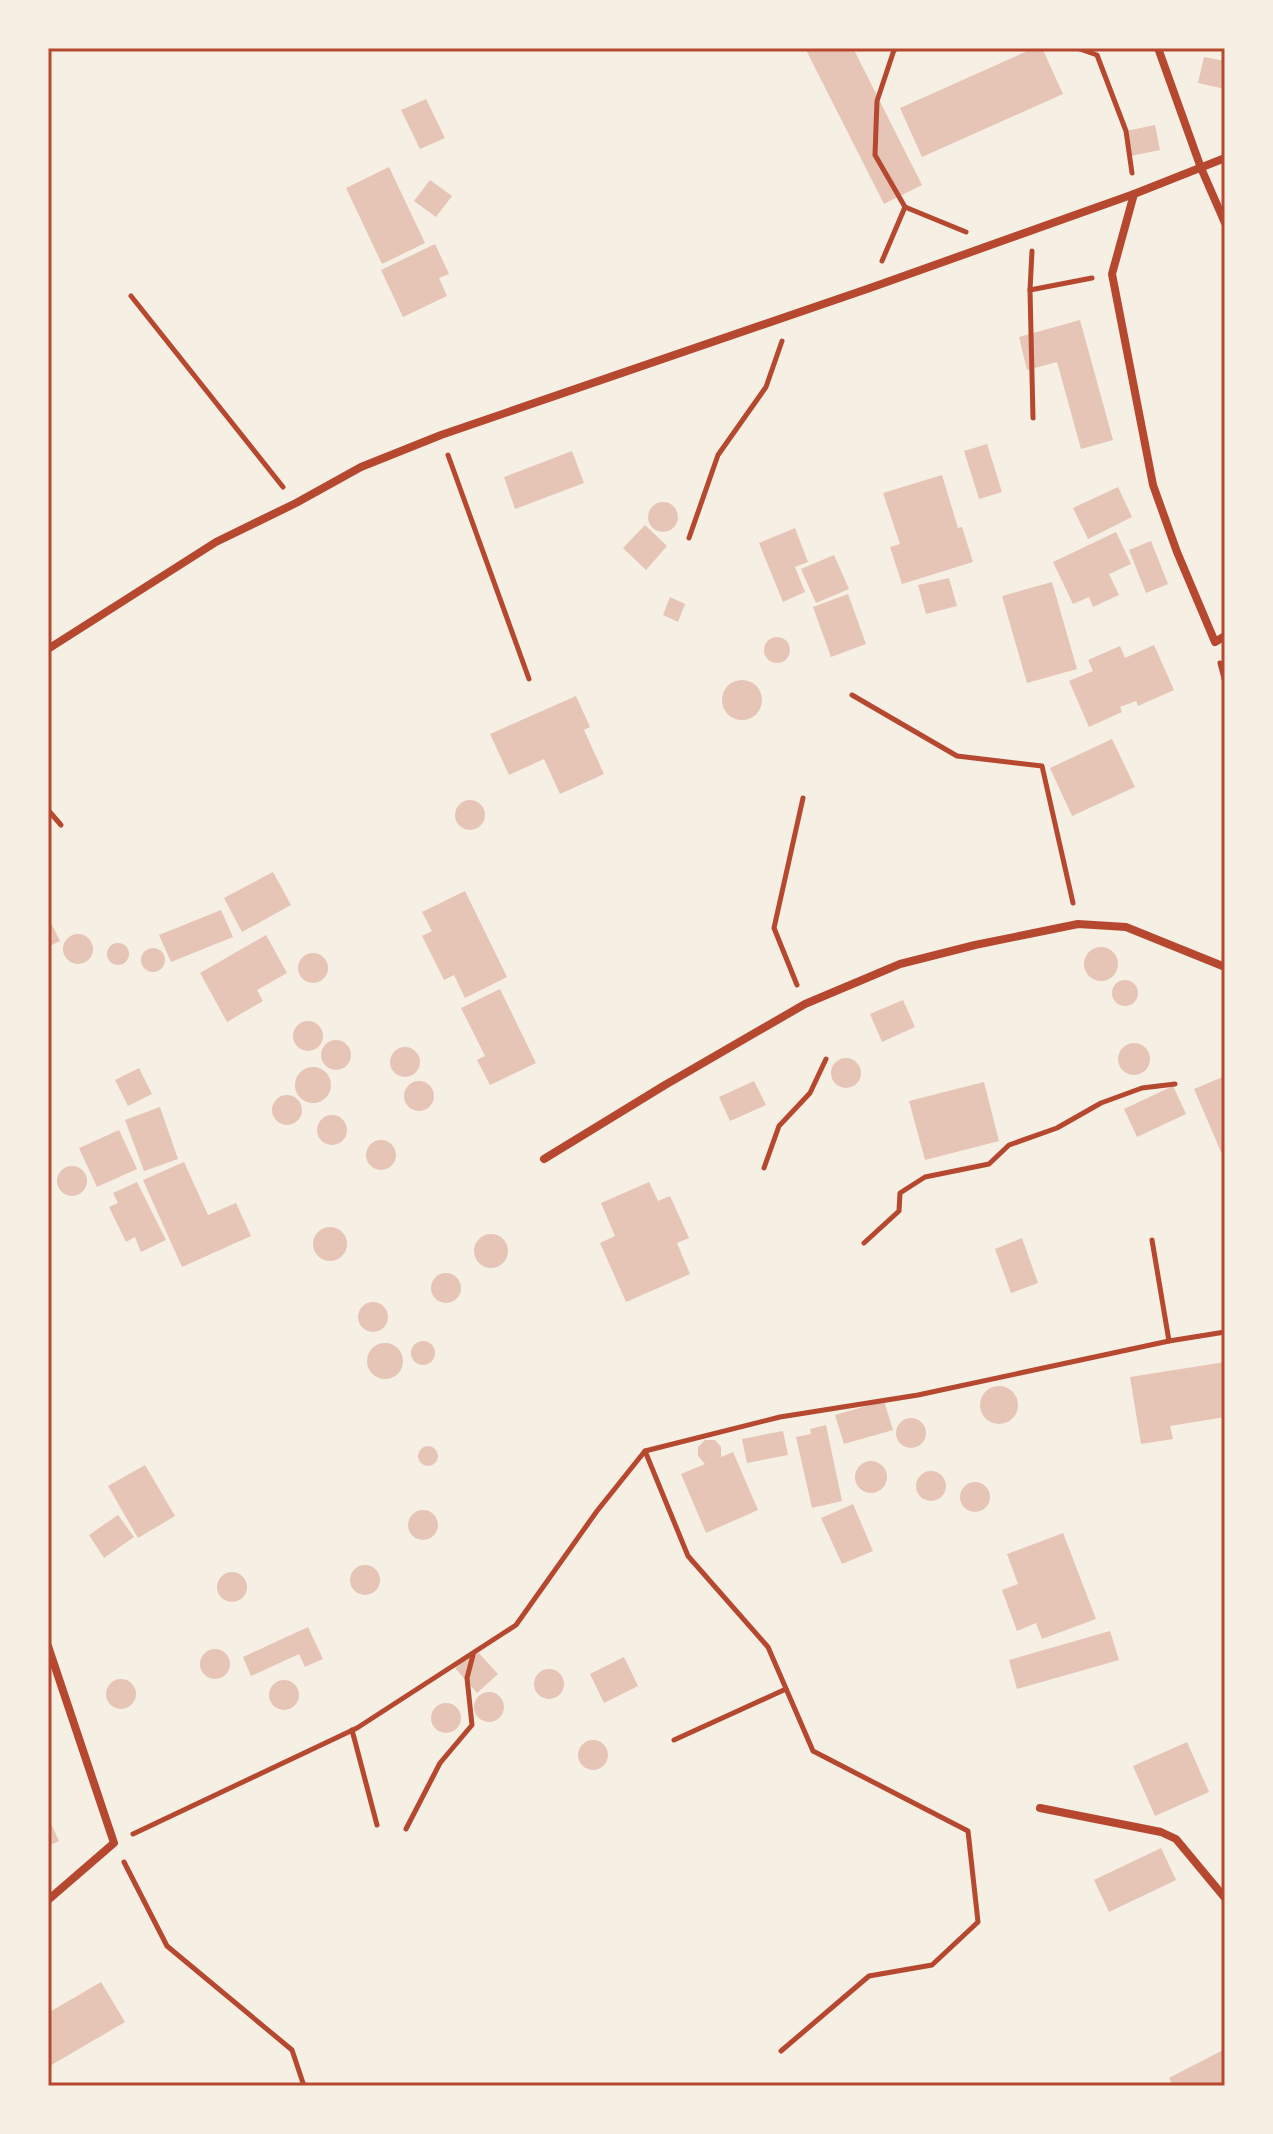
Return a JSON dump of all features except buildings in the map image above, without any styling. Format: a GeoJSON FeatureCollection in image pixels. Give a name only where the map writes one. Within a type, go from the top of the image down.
{"type":"FeatureCollection","features":[{"type":"Feature","properties":{"kind":"street"},"geometry":{"type":"LineString","coordinates":[[1158,48],[1201,168],[1225,223]]}},
{"type":"Feature","properties":{"kind":"street"},"geometry":{"type":"LineString","coordinates":[[48,649],[216,542],[361,467],[441,435],[1134,194],[1225,158]]}},
{"type":"Feature","properties":{"kind":"street"},"geometry":{"type":"LineString","coordinates":[[1134,194],[1112,274],[1153,485],[1215,642],[1225,636]]}},
{"type":"Feature","properties":{"kind":"street"},"geometry":{"type":"LineString","coordinates":[[544,1159],[805,1004],[900,964],[1078,924],[1126,927],[1225,967]]}},
{"type":"Feature","properties":{"kind":"street"},"geometry":{"type":"LineString","coordinates":[[48,1646],[114,1843],[48,1900]]}},
{"type":"Feature","properties":{"kind":"street"},"geometry":{"type":"LineString","coordinates":[[1040,1808],[1149,1830],[1176,1839],[1225,1898]]}},
{"type":"Feature","properties":{"kind":"path"},"geometry":{"type":"LineString","coordinates":[[898,48],[894,50],[877,101],[875,155],[905,207],[955,226],[991,245]]}},
{"type":"Feature","properties":{"kind":"path"},"geometry":{"type":"LineString","coordinates":[[1077,48],[1097,55],[1126,131],[1134,194]]}},
{"type":"Feature","properties":{"kind":"path"},"geometry":{"type":"LineString","coordinates":[[870,288],[905,207]]}},
{"type":"Feature","properties":{"kind":"path"},"geometry":{"type":"LineString","coordinates":[[1033,230],[1030,290],[1033,418]]}},
{"type":"Feature","properties":{"kind":"path"},"geometry":{"type":"LineString","coordinates":[[1030,290],[1112,274]]}},
{"type":"Feature","properties":{"kind":"path"},"geometry":{"type":"LineString","coordinates":[[131,296],[296,503]]}},
{"type":"Feature","properties":{"kind":"path"},"geometry":{"type":"LineString","coordinates":[[689,538],[718,455],[766,387],[792,314]]}},
{"type":"Feature","properties":{"kind":"path"},"geometry":{"type":"LineString","coordinates":[[441,435],[529,679]]}},
{"type":"Feature","properties":{"kind":"path"},"geometry":{"type":"LineString","coordinates":[[852,695],[957,756],[1042,766],[1078,924]]}},
{"type":"Feature","properties":{"kind":"path"},"geometry":{"type":"LineString","coordinates":[[803,798],[774,928],[805,1004]]}},
{"type":"Feature","properties":{"kind":"path"},"geometry":{"type":"LineString","coordinates":[[48,810],[61,825]]}},
{"type":"Feature","properties":{"kind":"path"},"geometry":{"type":"LineString","coordinates":[[764,1168],[779,1126],[810,1093],[826,1059]]}},
{"type":"Feature","properties":{"kind":"path"},"geometry":{"type":"LineString","coordinates":[[864,1243],[899,1211],[900,1193],[925,1177],[989,1164],[1009,1145],[1057,1128],[1101,1103],[1142,1088],[1175,1084]]}},
{"type":"Feature","properties":{"kind":"path"},"geometry":{"type":"LineString","coordinates":[[1152,1240],[1169,1341]]}},
{"type":"Feature","properties":{"kind":"path"},"geometry":{"type":"LineString","coordinates":[[304,2086],[292,2050],[167,1946],[114,1843],[352,1730],[516,1625],[597,1511],[645,1451],[780,1417],[918,1395],[1169,1341],[1225,1332]]}},
{"type":"Feature","properties":{"kind":"path"},"geometry":{"type":"LineString","coordinates":[[645,1451],[688,1556],[768,1647],[813,1751],[968,1831],[978,1922],[932,1965],[869,1976],[781,2051]]}},
{"type":"Feature","properties":{"kind":"path"},"geometry":{"type":"LineString","coordinates":[[406,1829],[440,1763],[472,1725],[467,1678],[473,1653]]}},
{"type":"Feature","properties":{"kind":"path"},"geometry":{"type":"LineString","coordinates":[[674,1740],[786,1689]]}},
{"type":"Feature","properties":{"kind":"path"},"geometry":{"type":"LineString","coordinates":[[352,1730],[377,1825]]}}]}
